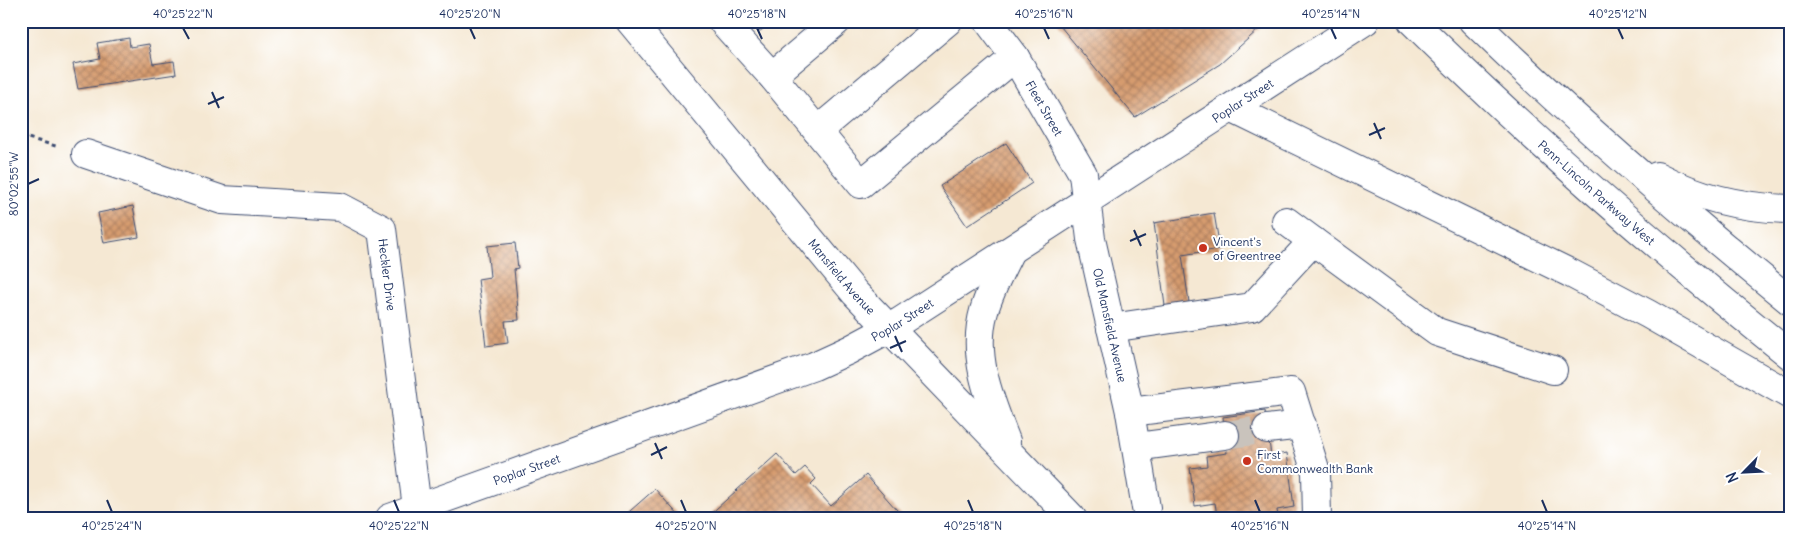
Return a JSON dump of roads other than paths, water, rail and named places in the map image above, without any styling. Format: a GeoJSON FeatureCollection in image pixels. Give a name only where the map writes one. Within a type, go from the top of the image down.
{"type":"FeatureCollection","features":[{"type":"Feature","properties":{"kind":"main road","name":"Mansfield Avenue"},"geometry":{"type":"LineString","coordinates":[[630,21],[855,293],[1072,518]]}},
{"type":"Feature","properties":{"kind":"main road"},"geometry":{"type":"LineString","coordinates":[[722,21],[772,76],[861,184],[1015,57]]}},
{"type":"Feature","properties":{"kind":"main road"},"geometry":{"type":"LineString","coordinates":[[772,76],[837,21]]}},
{"type":"Feature","properties":{"kind":"main road"},"geometry":{"type":"LineString","coordinates":[[818,130],[948,21]]}},
{"type":"Feature","properties":{"kind":"main road","name":"Fleet Street"},"geometry":{"type":"LineString","coordinates":[[988,21],[1015,57],[1083,174],[1086,201]]}},
{"type":"Feature","properties":{"kind":"main road","name":"Poplar Street"},"geometry":{"type":"LineString","coordinates":[[390,518],[814,366],[849,350],[890,328],[1365,21]]}},
{"type":"Feature","properties":{"kind":"main road","name":"Penn-Lincoln Parkway West"},"geometry":{"type":"LineString","coordinates":[[1412,21],[1534,137],[1619,213],[1790,356]]}},
{"type":"Feature","properties":{"kind":"main road"},"geometry":{"type":"LineString","coordinates":[[1477,25],[1562,105],[1790,301]]}},
{"type":"Feature","properties":{"kind":"main road"},"geometry":{"type":"LineString","coordinates":[[1231,108],[1570,273],[1648,314],[1790,395]]}},
{"type":"Feature","properties":{"kind":"main road","name":"Heckler Drive"},"geometry":{"type":"LineString","coordinates":[[86,154],[222,200],[340,207],[382,229],[416,508]]}},
{"type":"Feature","properties":{"kind":"main road"},"geometry":{"type":"LineString","coordinates":[[1619,155],[1667,181],[1698,194],[1730,204],[1790,210]]}},
{"type":"Feature","properties":{"kind":"main road","name":"Old Mansfield Avenue"},"geometry":{"type":"LineString","coordinates":[[1086,201],[1091,239],[1130,412],[1148,515]]}},
{"type":"Feature","properties":{"kind":"main road"},"geometry":{"type":"LineString","coordinates":[[1286,221],[1437,332],[1553,370]]}},
{"type":"Feature","properties":{"kind":"main road"},"geometry":{"type":"LineString","coordinates":[[1111,328],[1252,307],[1313,241]]}},
{"type":"Feature","properties":{"kind":"main road"},"geometry":{"type":"LineString","coordinates":[[1010,251],[992,289],[984,312],[980,334],[980,359],[985,386],[1011,454]]}},
{"type":"Feature","properties":{"kind":"main road"},"geometry":{"type":"LineString","coordinates":[[1130,412],[1291,392],[1316,472],[1317,518]]}},
{"type":"Feature","properties":{"kind":"main road"},"geometry":{"type":"LineString","coordinates":[[1267,429],[1302,425]]}},
{"type":"Feature","properties":{"kind":"main road"},"geometry":{"type":"LineString","coordinates":[[1136,448],[1225,435]]}},
{"type":"Feature","properties":{"kind":"tunnel"},"geometry":{"type":"LineString","coordinates":[[1225,435],[1267,429]]}},
{"type":"Feature","properties":{"kind":"place","name":"Vincent's of Greentree"},"geometry":{"type":"Point","coordinates":[1203,248]}},
{"type":"Feature","properties":{"kind":"place","name":"First Commonwealth Bank"},"geometry":{"type":"Point","coordinates":[1247,461]}}]}
